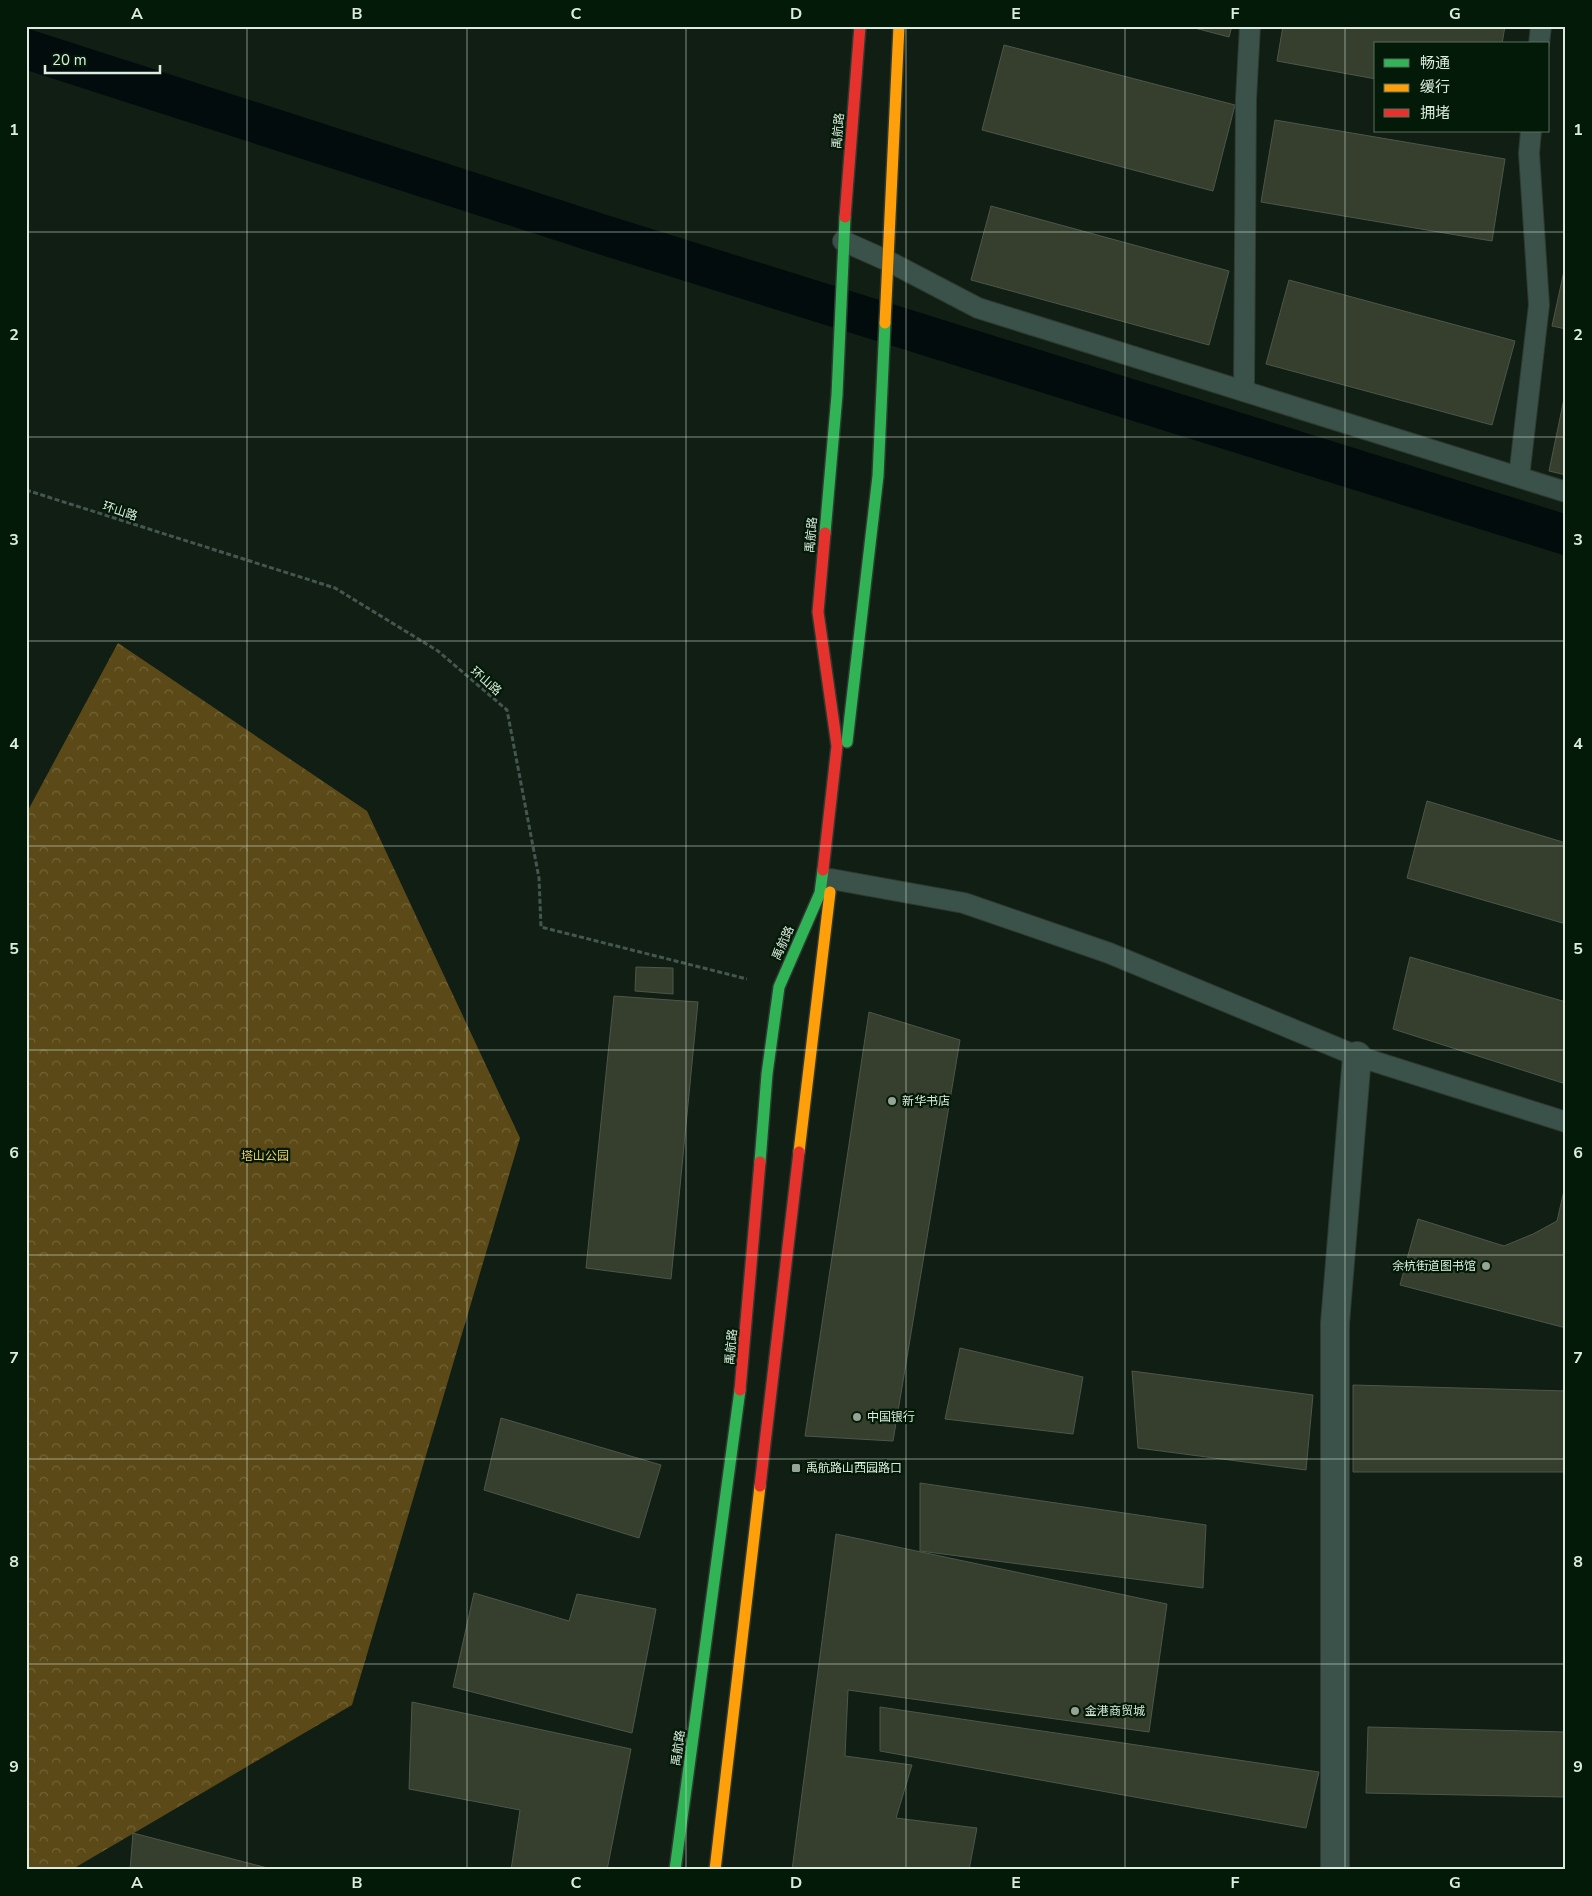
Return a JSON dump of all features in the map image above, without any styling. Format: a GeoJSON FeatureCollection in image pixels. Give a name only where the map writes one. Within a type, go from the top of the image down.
{"type":"FeatureCollection","features":[{"type":"Feature","properties":{"kind":"main road","name":"禹航路"},"geometry":{"type":"LineString","coordinates":[[675,1870],[742,1378],[767,1074],[779,987],[820,893],[837,746],[818,612],[837,395],[843,241],[860,26]]}},
{"type":"Feature","properties":{"kind":"main road"},"geometry":{"type":"LineString","coordinates":[[715,1870],[878,476],[899,26]]}},
{"type":"Feature","properties":{"kind":"street"},"geometry":{"type":"LineString","coordinates":[[1335,1870],[1335,1323],[1357,1056]]}},
{"type":"Feature","properties":{"kind":"lane"},"geometry":{"type":"LineString","coordinates":[[1244,391],[1246,99],[1250,26]]}},
{"type":"Feature","properties":{"kind":"lane"},"geometry":{"type":"LineString","coordinates":[[1539,42],[1541,26]]}},
{"type":"Feature","properties":{"kind":"lane"},"geometry":{"type":"LineString","coordinates":[[1519,477],[1539,305],[1529,153],[1531,132]]}},
{"type":"Feature","properties":{"kind":"lane"},"geometry":{"type":"LineString","coordinates":[[843,241],[888,269],[978,308],[1566,492]]}},
{"type":"Feature","properties":{"kind":"lane"},"geometry":{"type":"LineString","coordinates":[[831,879],[964,903],[1109,953],[1357,1056],[1566,1122]]}},
{"type":"Feature","properties":{"kind":"path","name":"环山路"},"geometry":{"type":"LineString","coordinates":[[26,490],[335,588],[438,651],[507,710],[539,878],[542,927],[779,987]]}},
{"type":"Feature","properties":{"kind":"green space","name":"塔山公园"},"geometry":{"type":"Polygon","coordinates":[[[118,643],[367,811],[520,1138],[352,1705],[71,1870],[26,1870],[26,814],[118,643]]]}},
{"type":"Feature","properties":{"kind":"building"},"geometry":{"type":"Polygon","coordinates":[[[1187,26],[1232,26],[1229,37],[1187,26]]]}},
{"type":"Feature","properties":{"kind":"building"},"geometry":{"type":"Polygon","coordinates":[[[1283,26],[1505,26],[1502,42],[1374,42],[1374,79],[1277,61],[1283,26]]]}},
{"type":"Feature","properties":{"kind":"building"},"geometry":{"type":"Polygon","coordinates":[[[1004,45],[1235,105],[1213,191],[982,130],[1004,45]]]}},
{"type":"Feature","properties":{"kind":"building"},"geometry":{"type":"Polygon","coordinates":[[[1275,120],[1505,159],[1492,241],[1261,202],[1275,120]]]}},
{"type":"Feature","properties":{"kind":"building"},"geometry":{"type":"Polygon","coordinates":[[[991,206],[1229,271],[1209,345],[971,280],[991,206]]]}},
{"type":"Feature","properties":{"kind":"building"},"geometry":{"type":"Polygon","coordinates":[[[1566,262],[1566,329],[1552,326],[1566,262]]]}},
{"type":"Feature","properties":{"kind":"building"},"geometry":{"type":"Polygon","coordinates":[[[1289,280],[1515,341],[1492,425],[1266,364],[1289,280]]]}},
{"type":"Feature","properties":{"kind":"building"},"geometry":{"type":"Polygon","coordinates":[[[1566,394],[1566,475],[1549,471],[1566,394]]]}},
{"type":"Feature","properties":{"kind":"building"},"geometry":{"type":"Polygon","coordinates":[[[1427,801],[1566,843],[1566,924],[1407,878],[1427,801]]]}},
{"type":"Feature","properties":{"kind":"building"},"geometry":{"type":"Polygon","coordinates":[[[1410,957],[1566,1002],[1566,1084],[1393,1029],[1410,957]]]}},
{"type":"Feature","properties":{"kind":"building"},"geometry":{"type":"Polygon","coordinates":[[[636,967],[673,968],[673,994],[635,991],[636,967]]]}},
{"type":"Feature","properties":{"kind":"building"},"geometry":{"type":"Polygon","coordinates":[[[614,996],[698,1002],[671,1279],[586,1268],[614,996]]]}},
{"type":"Feature","properties":{"kind":"building"},"geometry":{"type":"Polygon","coordinates":[[[869,1012],[960,1040],[893,1441],[805,1436],[869,1012]]]}},
{"type":"Feature","properties":{"kind":"building","name":"余杭街道图书馆"},"geometry":{"type":"Polygon","coordinates":[[[1566,1182],[1566,1328],[1400,1285],[1418,1219],[1504,1246],[1533,1234],[1557,1221],[1566,1182]]]}},
{"type":"Feature","properties":{"kind":"building"},"geometry":{"type":"Polygon","coordinates":[[[960,1348],[1083,1377],[1073,1434],[945,1419],[960,1348]]]}},
{"type":"Feature","properties":{"kind":"building"},"geometry":{"type":"Polygon","coordinates":[[[1132,1371],[1313,1395],[1306,1470],[1138,1448],[1132,1371]]]}},
{"type":"Feature","properties":{"kind":"building"},"geometry":{"type":"Polygon","coordinates":[[[1353,1385],[1566,1391],[1566,1472],[1353,1472],[1353,1385]]]}},
{"type":"Feature","properties":{"kind":"building"},"geometry":{"type":"Polygon","coordinates":[[[501,1418],[661,1465],[639,1538],[484,1490],[501,1418]]]}},
{"type":"Feature","properties":{"kind":"building"},"geometry":{"type":"Polygon","coordinates":[[[920,1483],[1206,1525],[1203,1588],[920,1551],[920,1483]]]}},
{"type":"Feature","properties":{"kind":"building","name":"金港商贸城"},"geometry":{"type":"Polygon","coordinates":[[[836,1534],[1167,1604],[1149,1732],[848,1690],[845,1756],[912,1765],[896,1818],[977,1828],[969,1870],[792,1870],[836,1534]]]}},
{"type":"Feature","properties":{"kind":"building"},"geometry":{"type":"Polygon","coordinates":[[[474,1593],[569,1621],[577,1594],[656,1609],[632,1733],[453,1687],[474,1593]]]}},
{"type":"Feature","properties":{"kind":"building"},"geometry":{"type":"Polygon","coordinates":[[[412,1702],[631,1749],[607,1870],[511,1870],[520,1810],[409,1789],[412,1702]]]}},
{"type":"Feature","properties":{"kind":"building"},"geometry":{"type":"Polygon","coordinates":[[[880,1707],[1319,1772],[1306,1828],[880,1751],[880,1707]]]}},
{"type":"Feature","properties":{"kind":"building"},"geometry":{"type":"Polygon","coordinates":[[[1368,1727],[1566,1732],[1565,1797],[1366,1793],[1368,1727]]]}},
{"type":"Feature","properties":{"kind":"building"},"geometry":{"type":"Polygon","coordinates":[[[133,1833],[275,1870],[130,1870],[133,1833]]]}},
{"type":"Feature","properties":{"kind":"waterway"},"geometry":{"type":"LineString","coordinates":[[26,49],[604,235],[1566,535]]}},
{"type":"Feature","properties":{"kind":"traffic: fast"},"geometry":{"type":"LineString","coordinates":[[825,533],[837,395],[845,217]]}},
{"type":"Feature","properties":{"kind":"traffic: fast"},"geometry":{"type":"LineString","coordinates":[[847,742],[878,476],[885,323]]}},
{"type":"Feature","properties":{"kind":"traffic: fast"},"geometry":{"type":"LineString","coordinates":[[760,1162],[767,1074],[779,987],[820,893],[823,870]]}},
{"type":"Feature","properties":{"kind":"traffic: fast"},"geometry":{"type":"LineString","coordinates":[[675,1870],[740,1390]]}},
{"type":"Feature","properties":{"kind":"traffic: slow"},"geometry":{"type":"LineString","coordinates":[[885,323],[899,26]]}},
{"type":"Feature","properties":{"kind":"traffic: slow"},"geometry":{"type":"LineString","coordinates":[[799,1152],[830,892]]}},
{"type":"Feature","properties":{"kind":"traffic: slow"},"geometry":{"type":"LineString","coordinates":[[715,1870],[760,1486]]}},
{"type":"Feature","properties":{"kind":"traffic: jam"},"geometry":{"type":"LineString","coordinates":[[845,217],[860,26]]}},
{"type":"Feature","properties":{"kind":"traffic: jam"},"geometry":{"type":"LineString","coordinates":[[823,870],[837,746],[818,612],[825,533]]}},
{"type":"Feature","properties":{"kind":"traffic: jam"},"geometry":{"type":"LineString","coordinates":[[760,1486],[799,1152]]}},
{"type":"Feature","properties":{"kind":"traffic: jam"},"geometry":{"type":"LineString","coordinates":[[740,1390],[760,1162]]}},
{"type":"Feature","properties":{"kind":"place","name":"新华书店"},"geometry":{"type":"Point","coordinates":[892,1101]}},
{"type":"Feature","properties":{"kind":"place","name":"余杭街道图书馆"},"geometry":{"type":"Point","coordinates":[1486,1266]}},
{"type":"Feature","properties":{"kind":"place","name":"中国银行"},"geometry":{"type":"Point","coordinates":[857,1417]}},
{"type":"Feature","properties":{"kind":"place","name":"禹航路山西园路口"},"geometry":{"type":"Point","coordinates":[796,1468]}},
{"type":"Feature","properties":{"kind":"place","name":"金港商贸城"},"geometry":{"type":"Point","coordinates":[1075,1711]}}]}
